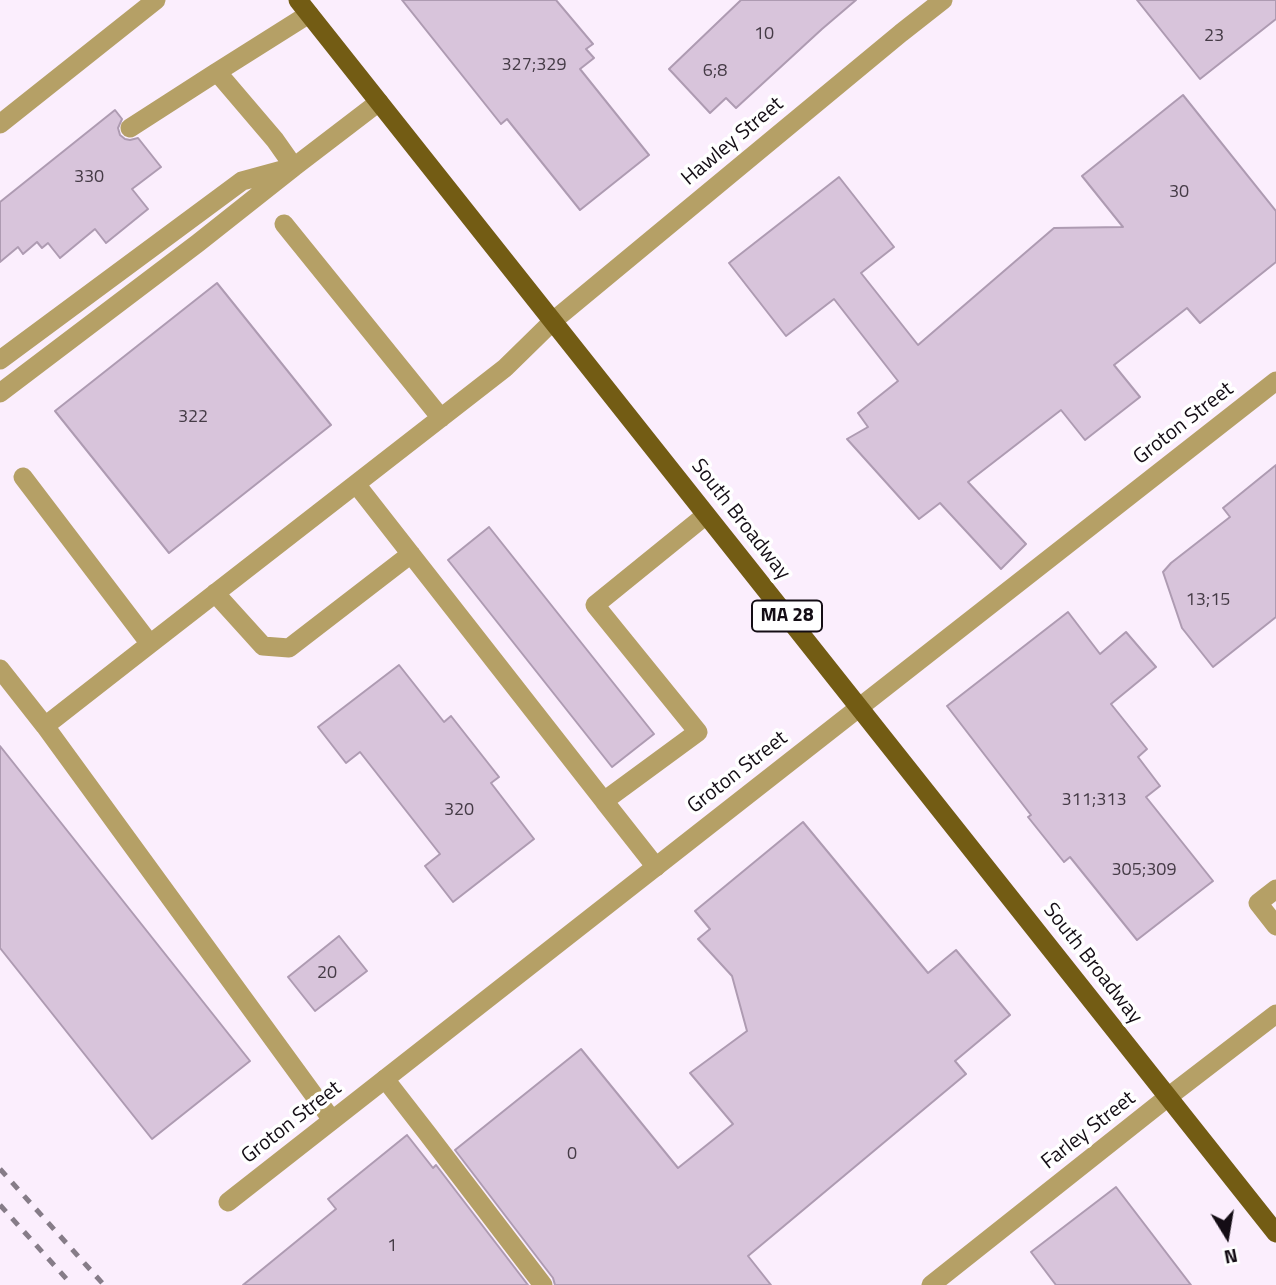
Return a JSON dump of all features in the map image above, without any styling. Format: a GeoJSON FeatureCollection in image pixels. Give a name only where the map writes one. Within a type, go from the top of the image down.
{"type":"FeatureCollection","features":[{"type":"Feature","properties":{"kind":"main road","name":"South Broadway"},"geometry":{"type":"LineString","coordinates":[[303,7],[1276,1233]]}},
{"type":"Feature","properties":{"kind":"street"},"geometry":{"type":"LineString","coordinates":[[0,124],[156,0]]}},
{"type":"Feature","properties":{"kind":"street","name":"Hawley Street"},"geometry":{"type":"LineString","coordinates":[[45,726],[505,368],[553,321],[943,0]]}},
{"type":"Feature","properties":{"kind":"street"},"geometry":{"type":"LineString","coordinates":[[130,128],[217,72],[303,7]]}},
{"type":"Feature","properties":{"kind":"street"},"geometry":{"type":"LineString","coordinates":[[217,72],[275,140],[294,167]]}},
{"type":"Feature","properties":{"kind":"street"},"geometry":{"type":"LineString","coordinates":[[0,393],[379,102]]}},
{"type":"Feature","properties":{"kind":"street"},"geometry":{"type":"LineString","coordinates":[[0,360],[242,181],[294,167]]}},
{"type":"Feature","properties":{"kind":"street"},"geometry":{"type":"LineString","coordinates":[[284,224],[441,418]]}},
{"type":"Feature","properties":{"kind":"street","name":"Groton Street"},"geometry":{"type":"LineString","coordinates":[[228,1202],[1276,381]]}},
{"type":"Feature","properties":{"kind":"street"},"geometry":{"type":"LineString","coordinates":[[23,477],[150,644]]}},
{"type":"Feature","properties":{"kind":"street"},"geometry":{"type":"LineString","coordinates":[[356,484],[656,867]]}},
{"type":"Feature","properties":{"kind":"street"},"geometry":{"type":"LineString","coordinates":[[604,801],[698,732],[595,605],[706,515]]}},
{"type":"Feature","properties":{"kind":"street"},"geometry":{"type":"LineString","coordinates":[[215,593],[263,646],[289,648],[411,554]]}},
{"type":"Feature","properties":{"kind":"street"},"geometry":{"type":"LineString","coordinates":[[0,669],[45,726],[332,1120]]}},
{"type":"Feature","properties":{"kind":"street"},"geometry":{"type":"LineString","coordinates":[[1276,889],[1258,903],[1276,926]]}},
{"type":"Feature","properties":{"kind":"street","name":"Farley Street"},"geometry":{"type":"LineString","coordinates":[[931,1285],[1276,1014]]}},
{"type":"Feature","properties":{"kind":"street"},"geometry":{"type":"LineString","coordinates":[[385,1079],[543,1285]]}},
{"type":"Feature","properties":{"kind":"building"},"geometry":{"type":"Polygon","coordinates":[[[402,0],[556,0],[593,44],[586,49],[594,58],[580,69],[649,155],[580,210],[507,119],[501,124],[402,0]]]}},
{"type":"Feature","properties":{"kind":"building"},"geometry":{"type":"Polygon","coordinates":[[[741,0],[856,0],[736,108],[726,98],[710,113],[669,69],[741,0]]]}},
{"type":"Feature","properties":{"kind":"building"},"geometry":{"type":"Polygon","coordinates":[[[1137,0],[1276,0],[1276,19],[1200,79],[1137,0]]]}},
{"type":"Feature","properties":{"kind":"building"},"geometry":{"type":"Polygon","coordinates":[[[1183,95],[1276,211],[1276,262],[1200,323],[1187,308],[1114,365],[1140,397],[1085,440],[1061,410],[968,482],[1026,544],[1001,569],[940,503],[919,519],[847,439],[868,427],[858,413],[898,381],[834,299],[786,336],[729,263],[839,177],[894,247],[861,273],[918,345],[1054,228],[1123,227],[1082,176],[1183,95]]]}},
{"type":"Feature","properties":{"kind":"building"},"geometry":{"type":"Polygon","coordinates":[[[115,110],[122,119],[118,128],[120,135],[130,140],[138,138],[161,167],[132,189],[148,209],[106,243],[95,229],[60,258],[48,243],[42,248],[37,242],[23,254],[18,247],[0,262],[0,202],[115,110]]]}},
{"type":"Feature","properties":{"kind":"building"},"geometry":{"type":"Polygon","coordinates":[[[217,283],[331,425],[169,553],[55,411],[217,283]]]}},
{"type":"Feature","properties":{"kind":"building"},"geometry":{"type":"Polygon","coordinates":[[[1276,465],[1276,617],[1213,667],[1182,628],[1163,572],[1230,517],[1223,508],[1276,465]]]}},
{"type":"Feature","properties":{"kind":"building"},"geometry":{"type":"Polygon","coordinates":[[[489,527],[654,734],[612,767],[448,560],[489,527]]]}},
{"type":"Feature","properties":{"kind":"building"},"geometry":{"type":"Polygon","coordinates":[[[1068,612],[1100,654],[1126,632],[1156,667],[1111,704],[1147,749],[1138,757],[1160,786],[1146,797],[1213,881],[1137,940],[1070,857],[1064,862],[947,706],[1068,612]]]}},
{"type":"Feature","properties":{"kind":"building"},"geometry":{"type":"Polygon","coordinates":[[[399,665],[444,722],[451,716],[499,777],[491,783],[534,839],[453,902],[425,866],[440,854],[360,752],[346,763],[318,727],[399,665]]]}},
{"type":"Feature","properties":{"kind":"building"},"geometry":{"type":"Polygon","coordinates":[[[0,746],[250,1061],[152,1139],[0,948],[0,746]]]}},
{"type":"Feature","properties":{"kind":"building"},"geometry":{"type":"Polygon","coordinates":[[[803,822],[928,973],[956,950],[1010,1015],[955,1061],[966,1074],[748,1256],[771,1285],[555,1285],[553,1278],[455,1150],[581,1049],[678,1168],[733,1124],[690,1073],[747,1031],[732,976],[698,939],[710,929],[695,911],[803,822]]]}},
{"type":"Feature","properties":{"kind":"building"},"geometry":{"type":"Polygon","coordinates":[[[339,936],[367,971],[315,1011],[288,977],[339,936]]]}},
{"type":"Feature","properties":{"kind":"building"},"geometry":{"type":"Polygon","coordinates":[[[407,1135],[433,1168],[436,1165],[528,1285],[243,1285],[336,1209],[328,1199],[407,1135]]]}},
{"type":"Feature","properties":{"kind":"building"},"geometry":{"type":"Polygon","coordinates":[[[1116,1187],[1191,1285],[1056,1285],[1031,1252],[1116,1187]]]}},
{"type":"Feature","properties":{"kind":"railway"},"geometry":{"type":"LineString","coordinates":[[0,1169],[104,1285]]}},
{"type":"Feature","properties":{"kind":"railway"},"geometry":{"type":"LineString","coordinates":[[0,1205],[72,1285]]}}]}
